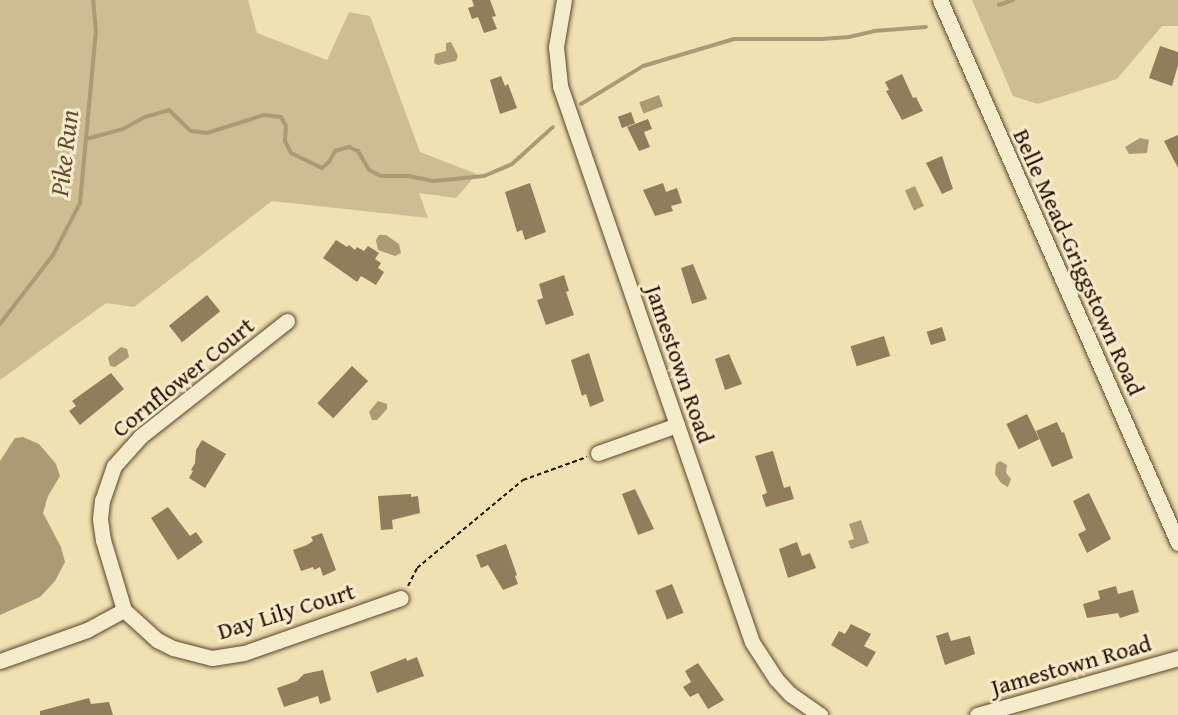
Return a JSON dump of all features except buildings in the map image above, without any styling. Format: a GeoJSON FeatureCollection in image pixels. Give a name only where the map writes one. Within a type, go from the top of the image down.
{"type":"FeatureCollection","features":[{"type":"Feature","properties":{"kind":"street","name":"Jamestown Road"},"geometry":{"type":"LineString","coordinates":[[564,0],[556,47],[560,86],[752,642],[776,679],[790,694],[820,715]]}},
{"type":"Feature","properties":{"kind":"street","name":"Belle Mead-Griggstown Road"},"geometry":{"type":"LineString","coordinates":[[940,0],[1177,540]]}},
{"type":"Feature","properties":{"kind":"street","name":"Cornflower Court"},"geometry":{"type":"LineString","coordinates":[[124,610],[103,540],[100,519],[102,500],[114,466],[141,436],[287,321]]}},
{"type":"Feature","properties":{"kind":"street"},"geometry":{"type":"LineString","coordinates":[[598,453],[677,426]]}},
{"type":"Feature","properties":{"kind":"street","name":"Day Lily Court"},"geometry":{"type":"LineString","coordinates":[[124,610],[140,626],[165,644],[184,652],[212,658],[244,653],[401,598]]}},
{"type":"Feature","properties":{"kind":"street"},"geometry":{"type":"LineString","coordinates":[[0,661],[87,630],[124,610]]}},
{"type":"Feature","properties":{"kind":"street","name":"Jamestown Road"},"geometry":{"type":"LineString","coordinates":[[977,715],[1178,658]]}},
{"type":"Feature","properties":{"kind":"path"},"geometry":{"type":"LineString","coordinates":[[401,598],[417,568],[523,480],[598,453]]}},
{"type":"Feature","properties":{"kind":"shaded area"},"geometry":{"type":"Polygon","coordinates":[[[0,0],[248,0],[257,33],[327,60],[349,12],[370,16],[420,152],[477,174],[456,198],[419,193],[428,218],[272,201],[134,307],[106,303],[0,380],[0,0]]]}},
{"type":"Feature","properties":{"kind":"shaded area"},"geometry":{"type":"Polygon","coordinates":[[[972,0],[1178,0],[1178,26],[1162,26],[1117,79],[1038,104],[1013,96],[972,0]]]}},
{"type":"Feature","properties":{"kind":"shaded area"},"geometry":{"type":"Polygon","coordinates":[[[451,42],[458,56],[456,61],[438,65],[434,63],[435,54],[446,51],[446,43],[451,42]]]}},
{"type":"Feature","properties":{"kind":"shaded area"},"geometry":{"type":"Polygon","coordinates":[[[659,95],[663,106],[643,113],[639,102],[659,95]]]}},
{"type":"Feature","properties":{"kind":"shaded area"},"geometry":{"type":"Polygon","coordinates":[[[1140,138],[1149,140],[1147,153],[1129,154],[1125,147],[1140,138]]]}},
{"type":"Feature","properties":{"kind":"shaded area"},"geometry":{"type":"Polygon","coordinates":[[[915,186],[924,206],[914,211],[905,190],[915,186]]]}},
{"type":"Feature","properties":{"kind":"shaded area"},"geometry":{"type":"Polygon","coordinates":[[[379,235],[386,235],[399,244],[401,253],[395,256],[378,250],[376,240],[379,235]]]}},
{"type":"Feature","properties":{"kind":"shaded area"},"geometry":{"type":"Polygon","coordinates":[[[121,347],[127,349],[129,357],[115,367],[110,366],[108,357],[121,347]]]}},
{"type":"Feature","properties":{"kind":"shaded area"},"geometry":{"type":"Polygon","coordinates":[[[378,401],[387,404],[387,409],[377,420],[372,420],[369,412],[378,401]]]}},
{"type":"Feature","properties":{"kind":"shaded area"},"geometry":{"type":"Polygon","coordinates":[[[23,437],[39,444],[56,464],[60,476],[48,496],[43,513],[61,547],[65,562],[55,581],[40,597],[0,615],[0,461],[15,438],[23,437]]]}},
{"type":"Feature","properties":{"kind":"shaded area"},"geometry":{"type":"Polygon","coordinates":[[[1000,461],[1007,465],[1006,473],[1011,479],[1008,487],[1001,483],[995,474],[996,464],[1000,461]]]}},
{"type":"Feature","properties":{"kind":"shaded area"},"geometry":{"type":"Polygon","coordinates":[[[861,520],[869,543],[851,549],[848,541],[854,539],[849,524],[861,520]]]}},
{"type":"Feature","properties":{"kind":"waterway","name":"Pike Run"},"geometry":{"type":"LineString","coordinates":[[0,324],[53,255],[80,203],[96,32],[93,0]]}},
{"type":"Feature","properties":{"kind":"waterway"},"geometry":{"type":"LineString","coordinates":[[999,5],[1013,0]]}},
{"type":"Feature","properties":{"kind":"waterway"},"geometry":{"type":"LineString","coordinates":[[581,104],[643,66],[734,39],[822,39],[849,37],[874,31],[926,27]]}},
{"type":"Feature","properties":{"kind":"waterway"},"geometry":{"type":"LineString","coordinates":[[86,139],[123,129],[145,117],[169,110],[191,131],[207,133],[264,115],[281,117],[286,126],[285,141],[291,153],[322,168],[329,162],[335,151],[349,147],[358,151],[369,170],[381,176],[408,176],[434,181],[484,176],[512,164],[553,127]]}}]}
